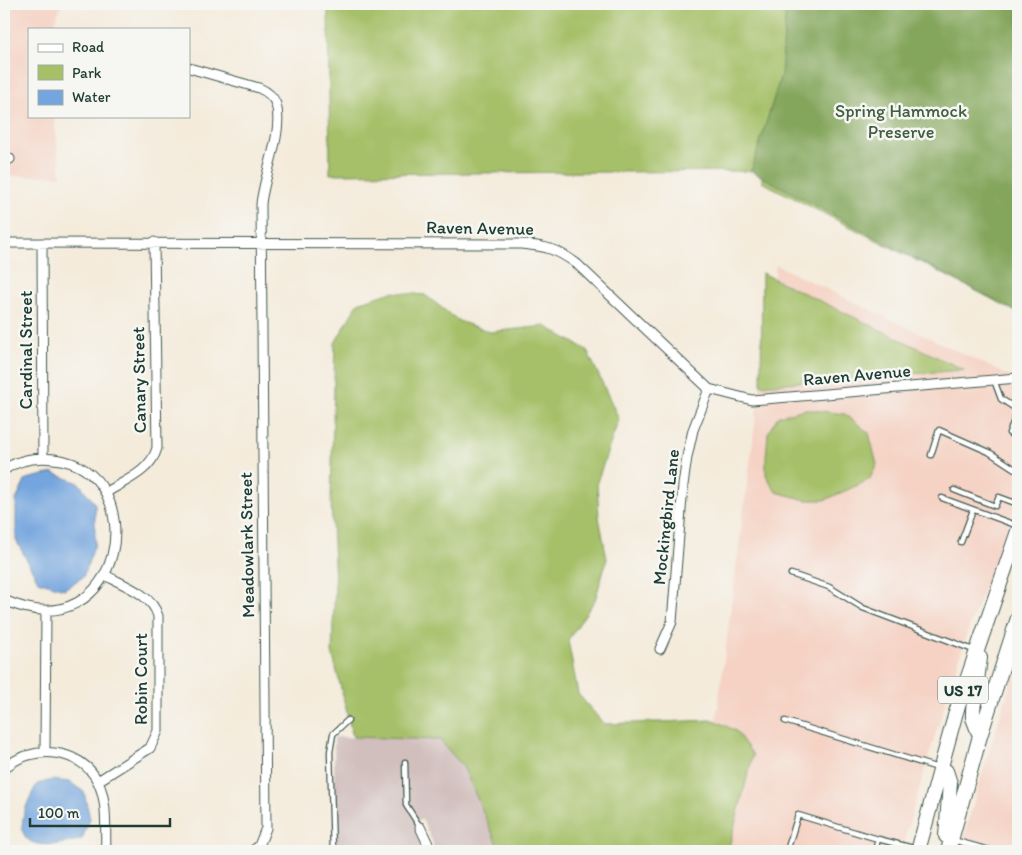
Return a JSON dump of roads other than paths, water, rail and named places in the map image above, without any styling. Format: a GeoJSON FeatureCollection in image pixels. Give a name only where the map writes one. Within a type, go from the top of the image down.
{"type":"FeatureCollection","features":[{"type":"Feature","properties":{"kind":"main road","name":"US 17"},"geometry":{"type":"LineString","coordinates":[[918,850],[940,768],[976,651],[1018,531]]}},
{"type":"Feature","properties":{"kind":"main road","name":"US 17"},"geometry":{"type":"LineString","coordinates":[[948,847],[980,736],[1018,618]]}},
{"type":"Feature","properties":{"kind":"main road"},"geometry":{"type":"LineString","coordinates":[[980,736],[973,718],[973,710],[984,630]]}},
{"type":"Feature","properties":{"kind":"main road"},"geometry":{"type":"LineString","coordinates":[[940,768],[946,771],[950,783],[948,847]]}},
{"type":"Feature","properties":{"kind":"street","name":"Meadowlark Street"},"geometry":{"type":"LineString","coordinates":[[190,68],[259,88],[269,93],[275,102],[277,118],[276,135],[262,190],[260,242],[266,828],[256,848]]}},
{"type":"Feature","properties":{"kind":"street","name":"Canary Street"},"geometry":{"type":"LineString","coordinates":[[107,492],[145,468],[154,458],[157,448],[154,242]]}},
{"type":"Feature","properties":{"kind":"street","name":"Raven Avenue"},"geometry":{"type":"LineString","coordinates":[[4,243],[260,242],[521,244],[542,246],[560,252],[576,264],[709,389],[752,400],[1018,378]]}},
{"type":"Feature","properties":{"kind":"street","name":"Cardinal Street"},"geometry":{"type":"LineString","coordinates":[[42,243],[43,457]]}},
{"type":"Feature","properties":{"kind":"street","name":"Mockingbird Lane"},"geometry":{"type":"LineString","coordinates":[[660,649],[672,622],[687,457],[694,430],[709,389]]}},
{"type":"Feature","properties":{"kind":"street"},"geometry":{"type":"LineString","coordinates":[[4,470],[30,458],[43,457],[61,459],[76,465],[98,480],[107,492],[112,508],[114,544],[111,560],[105,575],[87,597],[78,604],[61,610],[46,611],[32,610],[4,600]]}},
{"type":"Feature","properties":{"kind":"street","name":"Robin Court"},"geometry":{"type":"LineString","coordinates":[[98,781],[150,748],[158,731],[158,616],[155,607],[150,600],[105,575]]}},
{"type":"Feature","properties":{"kind":"street"},"geometry":{"type":"LineString","coordinates":[[45,752],[46,611]]}},
{"type":"Feature","properties":{"kind":"street"},"geometry":{"type":"LineString","coordinates":[[4,769],[18,759],[45,752],[62,754],[86,766],[98,781],[104,812],[106,851]]}},
{"type":"Feature","properties":{"kind":"street"},"geometry":{"type":"LineString","coordinates":[[420,827],[428,844],[428,851]]}},
{"type":"Feature","properties":{"kind":"lane"},"geometry":{"type":"LineString","coordinates":[[994,380],[1001,398],[1018,410],[1009,433],[1018,438]]}},
{"type":"Feature","properties":{"kind":"lane"},"geometry":{"type":"LineString","coordinates":[[931,455],[939,430],[989,452],[1018,471]]}},
{"type":"Feature","properties":{"kind":"lane"},"geometry":{"type":"LineString","coordinates":[[954,490],[995,506],[999,497],[1018,504]]}},
{"type":"Feature","properties":{"kind":"lane"},"geometry":{"type":"LineString","coordinates":[[942,498],[1018,526]]}},
{"type":"Feature","properties":{"kind":"lane"},"geometry":{"type":"LineString","coordinates":[[961,542],[973,510]]}},
{"type":"Feature","properties":{"kind":"lane"},"geometry":{"type":"LineString","coordinates":[[791,574],[829,587],[863,608],[976,651]]}},
{"type":"Feature","properties":{"kind":"lane"},"geometry":{"type":"LineString","coordinates":[[333,851],[330,752],[333,734],[348,720]]}},
{"type":"Feature","properties":{"kind":"lane"},"geometry":{"type":"LineString","coordinates":[[785,721],[940,768]]}},
{"type":"Feature","properties":{"kind":"lane"},"geometry":{"type":"LineString","coordinates":[[405,762],[406,805],[420,827]]}},
{"type":"Feature","properties":{"kind":"lane"},"geometry":{"type":"LineString","coordinates":[[787,851],[798,815],[918,850]]}},
{"type":"Feature","properties":{"kind":"lane"},"geometry":{"type":"LineString","coordinates":[[875,851],[878,839]]}},
{"type":"Feature","properties":{"kind":"lane"},"geometry":{"type":"LineString","coordinates":[[948,847],[993,851]]}},
{"type":"Feature","properties":{"kind":"water"},"geometry":{"type":"Polygon","coordinates":[[[53,473],[79,483],[95,504],[95,544],[83,577],[64,589],[38,581],[16,540],[16,500],[26,479],[53,473]]]}},
{"type":"Feature","properties":{"kind":"water"},"geometry":{"type":"Polygon","coordinates":[[[52,780],[70,782],[84,792],[90,819],[82,839],[46,845],[34,843],[26,838],[22,829],[28,803],[37,784],[52,780]]]}},
{"type":"Feature","properties":{"kind":"park label","name":"Spring Hammock Preserve"},"geometry":{"type":"Point","coordinates":[901,121]}}]}
